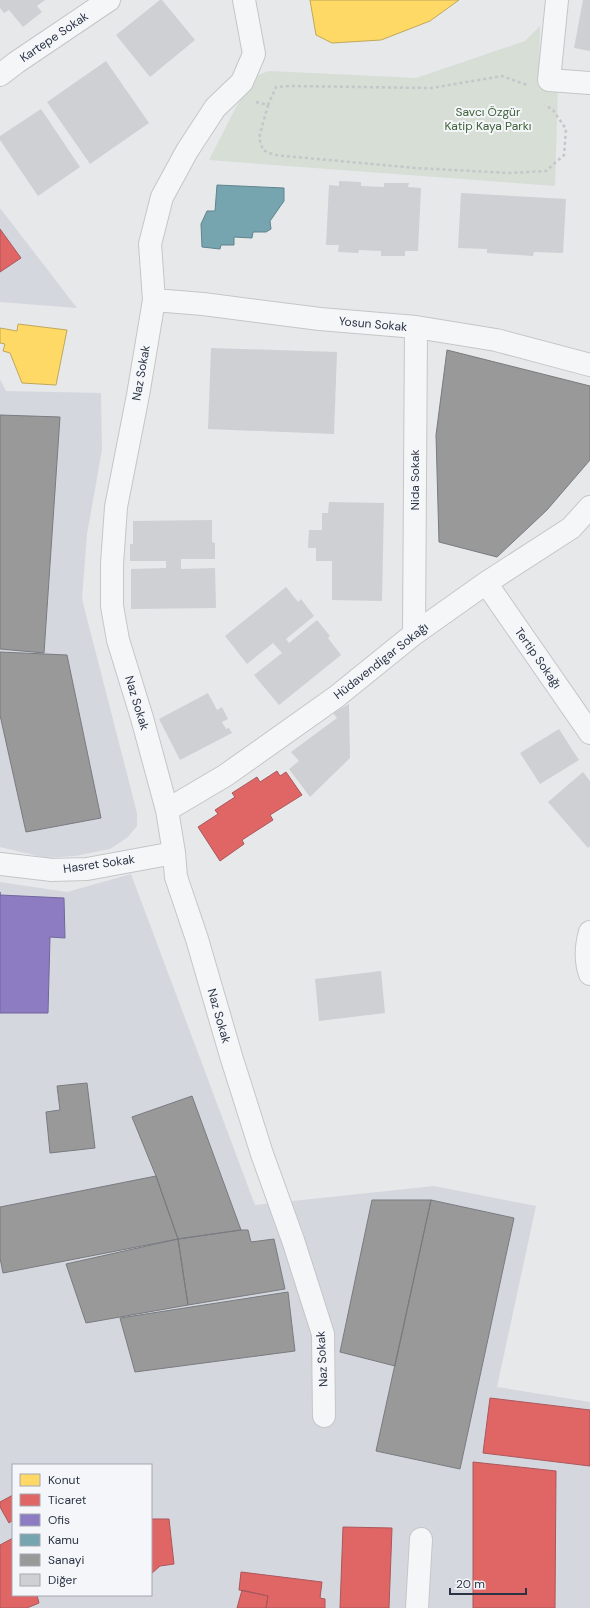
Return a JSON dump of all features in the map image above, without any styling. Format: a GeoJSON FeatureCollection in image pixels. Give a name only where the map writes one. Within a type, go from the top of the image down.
{"type":"FeatureCollection","features":[{"type":"Feature","properties":{"kind":"street","name":"Kartepe Sokak"},"geometry":{"type":"LineString","coordinates":[[0,75],[109,0]]}},
{"type":"Feature","properties":{"kind":"street","name":"Naz Sokak"},"geometry":{"type":"LineString","coordinates":[[244,0],[254,54],[242,82],[215,108],[199,132],[162,197],[150,244],[154,300],[138,395],[116,507],[112,564],[112,606],[118,640],[142,718],[167,810],[174,853],[176,877],[197,939],[231,1056],[262,1154],[293,1240],[323,1334],[324,1416]]}},
{"type":"Feature","properties":{"kind":"street"},"geometry":{"type":"LineString","coordinates":[[557,0],[549,80],[590,83]]}},
{"type":"Feature","properties":{"kind":"street","name":"Yosun Sokak"},"geometry":{"type":"LineString","coordinates":[[154,300],[202,304],[320,319],[416,327],[496,340],[590,365]]}},
{"type":"Feature","properties":{"kind":"street","name":"Nida Sokak"},"geometry":{"type":"LineString","coordinates":[[414,634],[416,327]]}},
{"type":"Feature","properties":{"kind":"street","name":"Hüdavendigar Sokağı"},"geometry":{"type":"LineString","coordinates":[[167,810],[226,774],[336,697],[414,634],[486,583],[571,528],[590,507]]}},
{"type":"Feature","properties":{"kind":"street","name":"Tertip Sokağı"},"geometry":{"type":"LineString","coordinates":[[486,583],[590,733]]}},
{"type":"Feature","properties":{"kind":"street","name":"Hasret Sokak"},"geometry":{"type":"LineString","coordinates":[[0,864],[52,870],[87,869],[174,853]]}},
{"type":"Feature","properties":{"kind":"street"},"geometry":{"type":"LineString","coordinates":[[590,932],[586,951],[586,964],[590,974]]}},
{"type":"Feature","properties":{"kind":"street"},"geometry":{"type":"LineString","coordinates":[[417,1608],[420,1539]]}},
{"type":"Feature","properties":{"kind":"path"},"geometry":{"type":"LineString","coordinates":[[529,90],[525,85],[502,76],[432,88],[276,87],[268,105],[259,138],[263,150],[274,155],[416,168],[508,173],[546,171],[564,155],[566,129],[553,110],[543,103]]}},
{"type":"Feature","properties":{"kind":"path"},"geometry":{"type":"LineString","coordinates":[[525,85],[549,80]]}},
{"type":"Feature","properties":{"kind":"path"},"geometry":{"type":"LineString","coordinates":[[228,96],[268,105]]}},
{"type":"Feature","properties":{"kind":"shaded area"},"geometry":{"type":"Polygon","coordinates":[[[0,208],[77,308],[0,302],[0,208]]]}},
{"type":"Feature","properties":{"kind":"shaded area"},"geometry":{"type":"Polygon","coordinates":[[[0,379],[6,391],[101,393],[102,450],[87,534],[82,599],[137,813],[137,826],[128,837],[110,849],[75,856],[46,858],[0,847],[0,379]]]}},
{"type":"Feature","properties":{"kind":"shaded area"},"geometry":{"type":"Polygon","coordinates":[[[131,874],[255,1205],[434,1186],[536,1206],[497,1387],[590,1402],[590,1608],[0,1608],[0,882],[67,892],[131,874]]]}},
{"type":"Feature","properties":{"kind":"green space","name":"Savcı Özgür Katip Kaya Parkı"},"geometry":{"type":"Polygon","coordinates":[[[540,26],[539,84],[558,84],[555,186],[209,160],[235,109],[251,83],[258,75],[269,71],[416,78],[525,41],[540,26]]]}},
{"type":"Feature","properties":{"kind":"building: Konut"},"geometry":{"type":"Polygon","coordinates":[[[310,0],[459,0],[430,21],[381,40],[332,43],[316,35],[310,0]]]}},
{"type":"Feature","properties":{"kind":"building: Konut"},"geometry":{"type":"Polygon","coordinates":[[[18,324],[67,330],[56,385],[22,383],[10,353],[3,351],[5,344],[0,343],[0,328],[17,331],[18,324]]]}},
{"type":"Feature","properties":{"kind":"building: Ticaret"},"geometry":{"type":"Polygon","coordinates":[[[0,229],[21,258],[0,272],[0,229]]]}},
{"type":"Feature","properties":{"kind":"building: Ticaret"},"geometry":{"type":"Polygon","coordinates":[[[277,771],[280,776],[286,772],[302,795],[270,815],[273,820],[242,840],[244,844],[220,861],[198,827],[218,814],[215,810],[235,797],[232,793],[257,777],[260,782],[277,771]]]}},
{"type":"Feature","properties":{"kind":"building: Ticaret"},"geometry":{"type":"Polygon","coordinates":[[[490,1398],[590,1410],[590,1466],[483,1453],[490,1398]]]}},
{"type":"Feature","properties":{"kind":"building: Ticaret"},"geometry":{"type":"Polygon","coordinates":[[[473,1462],[556,1471],[555,1608],[473,1608],[473,1462]]]}},
{"type":"Feature","properties":{"kind":"building: Ticaret"},"geometry":{"type":"Polygon","coordinates":[[[12,1496],[12,1521],[9,1523],[0,1507],[0,1502],[12,1496]]]}},
{"type":"Feature","properties":{"kind":"building: Ticaret"},"geometry":{"type":"Polygon","coordinates":[[[152,1519],[169,1519],[174,1564],[160,1566],[152,1573],[152,1519]]]}},
{"type":"Feature","properties":{"kind":"building: Ticaret"},"geometry":{"type":"Polygon","coordinates":[[[343,1527],[392,1528],[389,1608],[340,1608],[343,1527]]]}},
{"type":"Feature","properties":{"kind":"building: Ticaret"},"geometry":{"type":"Polygon","coordinates":[[[12,1539],[12,1596],[37,1596],[39,1603],[27,1608],[0,1608],[0,1545],[12,1539]]]}},
{"type":"Feature","properties":{"kind":"building: Ticaret"},"geometry":{"type":"Polygon","coordinates":[[[241,1572],[322,1582],[320,1598],[325,1599],[325,1608],[266,1608],[268,1596],[239,1590],[241,1572]]]}},
{"type":"Feature","properties":{"kind":"building: Ticaret"},"geometry":{"type":"Polygon","coordinates":[[[242,1590],[268,1596],[266,1608],[237,1608],[242,1590]]]}},
{"type":"Feature","properties":{"kind":"building: Ofis"},"geometry":{"type":"Polygon","coordinates":[[[0,895],[64,898],[65,938],[50,937],[48,1013],[0,1013],[0,895]]]}},
{"type":"Feature","properties":{"kind":"building: Kamu"},"geometry":{"type":"Polygon","coordinates":[[[217,185],[284,188],[284,201],[270,221],[271,229],[266,232],[253,232],[252,238],[234,237],[234,245],[221,245],[220,249],[202,247],[201,224],[207,211],[215,211],[217,185]]]}},
{"type":"Feature","properties":{"kind":"building: Sanayi"},"geometry":{"type":"Polygon","coordinates":[[[447,350],[590,386],[590,460],[547,510],[497,557],[439,542],[436,435],[447,350]]]}},
{"type":"Feature","properties":{"kind":"building: Sanayi"},"geometry":{"type":"Polygon","coordinates":[[[0,415],[60,417],[44,653],[0,649],[0,415]]]}},
{"type":"Feature","properties":{"kind":"building: Sanayi"},"geometry":{"type":"Polygon","coordinates":[[[0,652],[67,655],[101,818],[26,832],[0,715],[0,652]]]}},
{"type":"Feature","properties":{"kind":"building: Sanayi"},"geometry":{"type":"Polygon","coordinates":[[[87,1083],[95,1148],[50,1153],[46,1112],[60,1110],[57,1086],[87,1083]]]}},
{"type":"Feature","properties":{"kind":"building: Sanayi"},"geometry":{"type":"Polygon","coordinates":[[[192,1096],[241,1230],[178,1239],[156,1176],[132,1117],[192,1096]]]}},
{"type":"Feature","properties":{"kind":"building: Sanayi"},"geometry":{"type":"Polygon","coordinates":[[[156,1176],[178,1239],[3,1273],[0,1258],[0,1207],[156,1176]]]}},
{"type":"Feature","properties":{"kind":"building: Sanayi"},"geometry":{"type":"Polygon","coordinates":[[[372,1200],[431,1200],[395,1366],[340,1352],[372,1200]]]}},
{"type":"Feature","properties":{"kind":"building: Sanayi"},"geometry":{"type":"Polygon","coordinates":[[[431,1200],[514,1218],[460,1469],[376,1451],[431,1200]]]}},
{"type":"Feature","properties":{"kind":"building: Sanayi"},"geometry":{"type":"Polygon","coordinates":[[[248,1230],[251,1242],[274,1239],[285,1289],[188,1305],[178,1239],[248,1230]]]}},
{"type":"Feature","properties":{"kind":"building: Sanayi"},"geometry":{"type":"Polygon","coordinates":[[[178,1239],[188,1305],[86,1323],[66,1264],[178,1239]]]}},
{"type":"Feature","properties":{"kind":"building: Sanayi"},"geometry":{"type":"Polygon","coordinates":[[[288,1292],[295,1351],[135,1372],[120,1318],[288,1292]]]}},
{"type":"Feature","properties":{"kind":"building: Diğer"},"geometry":{"type":"Polygon","coordinates":[[[0,0],[45,0],[37,6],[42,12],[23,27],[9,10],[4,13],[0,8],[0,0]]]}},
{"type":"Feature","properties":{"kind":"building: Diğer"},"geometry":{"type":"Polygon","coordinates":[[[160,0],[162,0],[195,40],[150,77],[116,35],[160,0]]]}},
{"type":"Feature","properties":{"kind":"building: Diğer"},"geometry":{"type":"Polygon","coordinates":[[[583,0],[590,0],[590,51],[574,48],[583,0]]]}},
{"type":"Feature","properties":{"kind":"building: Diğer"},"geometry":{"type":"Polygon","coordinates":[[[106,61],[149,123],[90,164],[47,102],[106,61]]]}},
{"type":"Feature","properties":{"kind":"building: Diğer"},"geometry":{"type":"Polygon","coordinates":[[[41,109],[80,167],[38,196],[0,140],[0,136],[41,109]]]}},
{"type":"Feature","properties":{"kind":"building: Diğer"},"geometry":{"type":"Polygon","coordinates":[[[339,181],[361,182],[361,186],[384,187],[384,183],[409,183],[408,187],[421,188],[418,251],[405,251],[405,256],[381,256],[381,251],[359,250],[358,253],[338,252],[339,245],[326,245],[329,185],[339,186],[339,181]]]}},
{"type":"Feature","properties":{"kind":"building: Diğer"},"geometry":{"type":"Polygon","coordinates":[[[461,193],[566,199],[563,253],[534,252],[533,256],[487,253],[487,249],[458,248],[461,193]]]}},
{"type":"Feature","properties":{"kind":"building: Diğer"},"geometry":{"type":"Polygon","coordinates":[[[211,348],[337,352],[334,434],[208,429],[211,348]]]}},
{"type":"Feature","properties":{"kind":"building: Diğer"},"geometry":{"type":"Polygon","coordinates":[[[329,502],[384,503],[382,601],[332,600],[332,561],[316,561],[316,548],[308,548],[309,530],[322,530],[322,513],[328,513],[329,502]]]}},
{"type":"Feature","properties":{"kind":"building: Diğer"},"geometry":{"type":"Polygon","coordinates":[[[212,520],[212,542],[215,543],[215,559],[181,559],[181,569],[215,568],[216,608],[131,609],[131,569],[166,568],[166,561],[130,561],[130,544],[133,544],[133,521],[212,520]]]}},
{"type":"Feature","properties":{"kind":"building: Diğer"},"geometry":{"type":"Polygon","coordinates":[[[286,587],[298,602],[301,599],[314,616],[286,639],[289,643],[317,620],[330,636],[328,638],[341,655],[279,705],[254,675],[282,653],[273,643],[247,664],[225,636],[286,587]]]}},
{"type":"Feature","properties":{"kind":"building: Diğer"},"geometry":{"type":"Polygon","coordinates":[[[208,693],[217,710],[222,707],[228,719],[222,722],[226,729],[229,728],[232,733],[180,760],[159,719],[208,693]]]}},
{"type":"Feature","properties":{"kind":"building: Diğer"},"geometry":{"type":"Polygon","coordinates":[[[349,704],[350,758],[310,797],[289,769],[299,761],[291,752],[337,718],[333,713],[349,704]]]}},
{"type":"Feature","properties":{"kind":"building: Diğer"},"geometry":{"type":"Polygon","coordinates":[[[559,729],[579,760],[540,784],[520,753],[559,729]]]}},
{"type":"Feature","properties":{"kind":"building: Diğer"},"geometry":{"type":"Polygon","coordinates":[[[583,772],[590,781],[590,846],[588,848],[548,802],[583,772]]]}},
{"type":"Feature","properties":{"kind":"building: Diğer"},"geometry":{"type":"Polygon","coordinates":[[[381,971],[385,1013],[319,1021],[315,979],[381,971]]]}}]}
